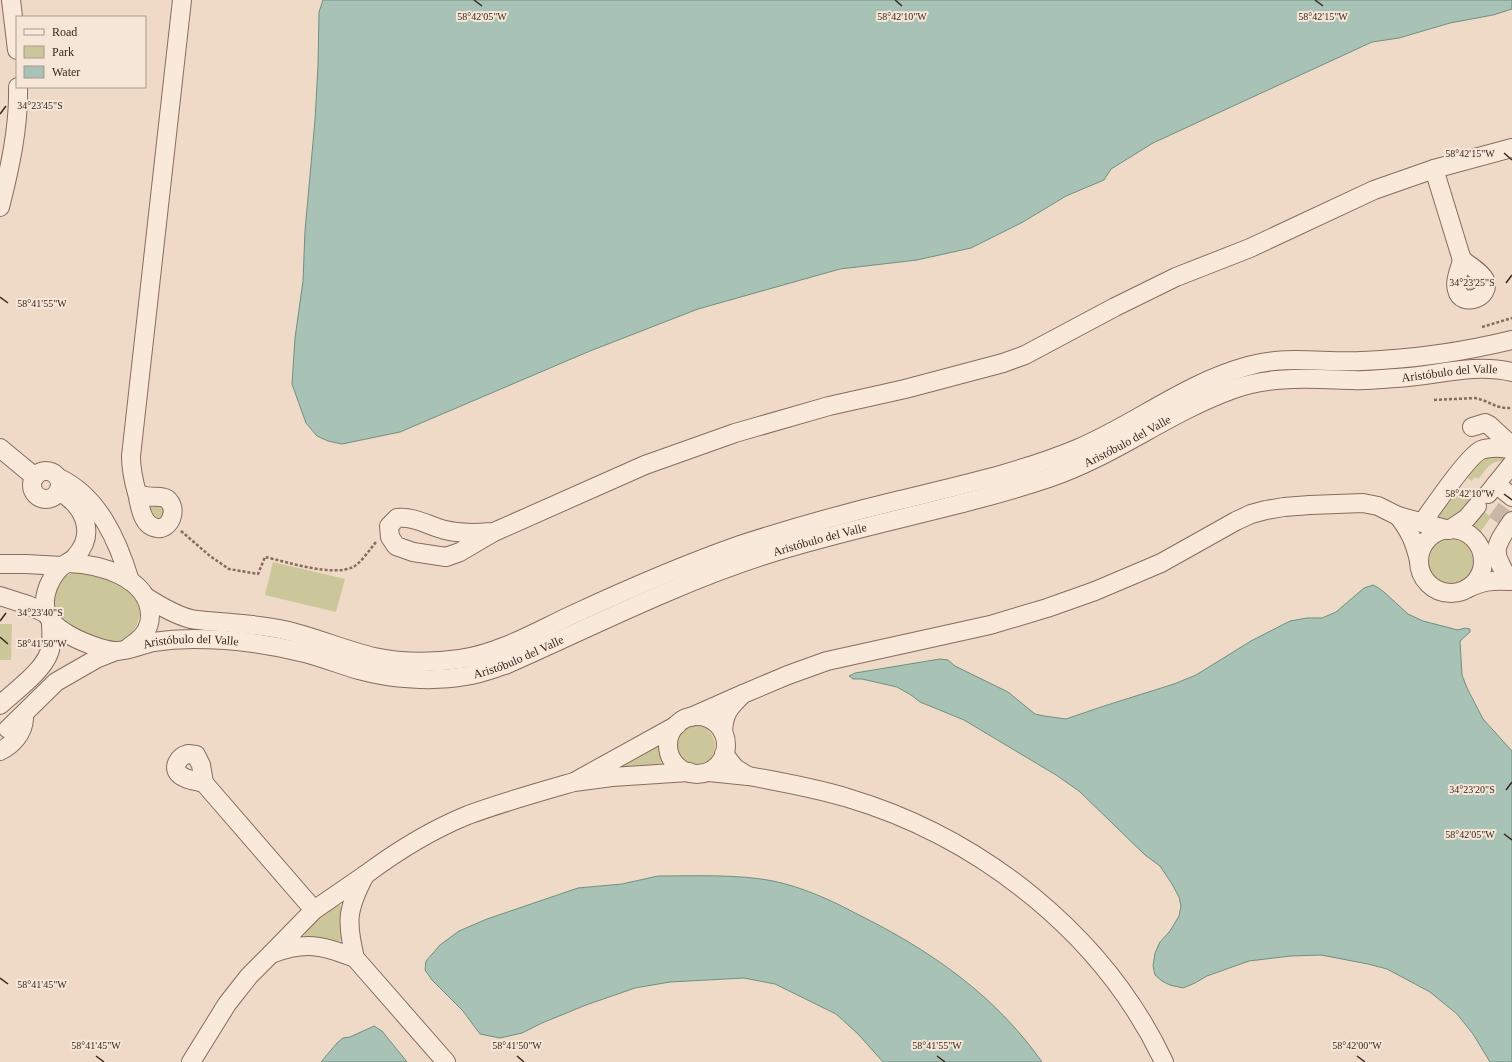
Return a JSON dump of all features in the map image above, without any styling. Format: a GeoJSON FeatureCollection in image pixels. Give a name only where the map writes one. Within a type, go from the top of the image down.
{"type":"FeatureCollection","features":[{"type":"Feature","properties":{"kind":"street"},"geometry":{"type":"LineString","coordinates":[[137,493],[146,496],[163,497],[168,500],[173,507],[173,514],[170,521],[158,529],[148,523],[142,513],[132,478],[131,456],[182,0]]}},
{"type":"Feature","properties":{"kind":"street"},"geometry":{"type":"LineString","coordinates":[[10,4],[16,43]]}},
{"type":"Feature","properties":{"kind":"street"},"geometry":{"type":"LineString","coordinates":[[0,207],[6,185],[15,133],[18,88]]}},
{"type":"Feature","properties":{"kind":"street"},"geometry":{"type":"LineString","coordinates":[[494,532],[466,534],[446,530],[406,517],[397,518],[389,526],[390,537],[396,546],[413,552],[446,558],[460,552],[494,532],[645,465],[735,433],[829,406],[961,375],[1017,358],[1115,307],[1176,278],[1250,248],[1374,190],[1434,169],[1512,148]]}},
{"type":"Feature","properties":{"kind":"street"},"geometry":{"type":"LineString","coordinates":[[1434,169],[1462,260]]}},
{"type":"Feature","properties":{"kind":"street","name":"Aristóbulo del Valle"},"geometry":{"type":"LineString","coordinates":[[146,597],[166,609],[192,619],[283,630],[376,657],[421,662],[460,659],[484,654],[512,643],[681,567],[738,546],[786,530],[842,515],[978,482],[1058,456],[1105,436],[1178,394],[1210,379],[1247,366],[1282,360],[1358,361],[1399,359],[1471,350],[1512,340]]}},
{"type":"Feature","properties":{"kind":"street","name":"Aristóbulo del Valle"},"geometry":{"type":"LineString","coordinates":[[122,649],[154,642],[184,639],[214,639],[291,650],[382,675],[418,678],[450,678],[465,676],[505,665],[680,586],[764,555],[823,538],[1006,492],[1053,476],[1106,454],[1199,404],[1232,389],[1262,382],[1295,378],[1355,381],[1400,378],[1435,372],[1470,369],[1493,369],[1512,372]]}},
{"type":"Feature","properties":{"kind":"street"},"geometry":{"type":"LineString","coordinates":[[1472,427],[1485,423],[1512,446]]}},
{"type":"Feature","properties":{"kind":"street"},"geometry":{"type":"LineString","coordinates":[[0,448],[35,477],[32,485],[35,494],[39,497],[52,497],[59,485]]}},
{"type":"Feature","properties":{"kind":"street"},"geometry":{"type":"LineString","coordinates":[[1422,523],[1451,483],[1474,455],[1485,449],[1502,448],[1512,450]]}},
{"type":"Feature","properties":{"kind":"street"},"geometry":{"type":"LineString","coordinates":[[574,782],[683,721],[788,674],[828,661],[983,626],[1047,608],[1095,591],[1161,563],[1251,514],[1284,507],[1363,503],[1378,506],[1398,516],[1449,530],[1467,518],[1512,464]]}},
{"type":"Feature","properties":{"kind":"street"},"geometry":{"type":"LineString","coordinates":[[59,485],[77,488],[85,495],[106,524],[118,548],[130,581]]}},
{"type":"Feature","properties":{"kind":"street"},"geometry":{"type":"LineString","coordinates":[[25,712],[3,699],[43,664],[49,654],[51,644],[49,618],[45,606],[46,593],[53,577],[65,564],[76,556],[85,539],[85,520],[81,510],[59,485]]}},
{"type":"Feature","properties":{"kind":"street"},"geometry":{"type":"LineString","coordinates":[[1487,495],[1508,509],[1485,543],[1490,556]]}},
{"type":"Feature","properties":{"kind":"street"},"geometry":{"type":"LineString","coordinates":[[1398,516],[1414,541],[1421,571],[1425,580],[1432,587],[1450,594],[1459,592],[1485,581],[1496,580],[1511,582]]}},
{"type":"Feature","properties":{"kind":"street"},"geometry":{"type":"LineString","coordinates":[[86,529],[106,524]]}},
{"type":"Feature","properties":{"kind":"street"},"geometry":{"type":"LineString","coordinates":[[1419,561],[1425,543],[1432,536],[1440,532],[1459,530],[1474,539],[1480,547],[1502,568],[1511,582]]}},
{"type":"Feature","properties":{"kind":"street"},"geometry":{"type":"LineString","coordinates":[[1468,588],[1476,582],[1481,574],[1483,565],[1490,556]]}},
{"type":"Feature","properties":{"kind":"street"},"geometry":{"type":"LineString","coordinates":[[0,564],[79,563],[106,570],[118,574],[130,581],[146,597],[150,609],[150,621],[146,632],[140,640],[96,659],[56,682],[3,735]]}},
{"type":"Feature","properties":{"kind":"street"},"geometry":{"type":"LineString","coordinates":[[0,596],[28,605],[49,618],[67,633],[84,642],[122,649]]}},
{"type":"Feature","properties":{"kind":"street"},"geometry":{"type":"LineString","coordinates":[[709,772],[721,762],[724,754],[726,747],[723,732],[724,719],[727,712],[743,694]]}},
{"type":"Feature","properties":{"kind":"street"},"geometry":{"type":"LineString","coordinates":[[0,751],[9,746],[20,734],[24,725],[25,712]]}},
{"type":"Feature","properties":{"kind":"street"},"geometry":{"type":"LineString","coordinates":[[689,772],[680,768],[673,761],[669,752],[671,732],[683,721],[696,716],[712,720],[723,732]]}},
{"type":"Feature","properties":{"kind":"street"},"geometry":{"type":"LineString","coordinates":[[724,754],[735,768],[748,776]]}},
{"type":"Feature","properties":{"kind":"street"},"geometry":{"type":"LineString","coordinates":[[191,1062],[227,1004],[249,976],[314,910],[399,851],[467,816],[512,800],[574,782],[612,777],[689,772],[702,774],[709,772],[748,776],[818,790],[849,798],[904,818],[932,832],[996,869],[1054,914],[1100,963],[1140,1018],[1164,1062]]}},
{"type":"Feature","properties":{"kind":"street"},"geometry":{"type":"LineString","coordinates":[[204,783],[314,910]]}},
{"type":"Feature","properties":{"kind":"street"},"geometry":{"type":"LineString","coordinates":[[364,875],[353,899],[350,918],[350,937],[355,958],[446,1062]]}},
{"type":"Feature","properties":{"kind":"street"},"geometry":{"type":"LineString","coordinates":[[271,954],[288,947],[308,945],[334,950],[355,958]]}},
{"type":"Feature","properties":{"kind":"path"},"geometry":{"type":"LineString","coordinates":[[1482,327],[1512,318]]}},
{"type":"Feature","properties":{"kind":"path"},"geometry":{"type":"LineString","coordinates":[[1434,400],[1475,398],[1482,399],[1500,408],[1512,408]]}},
{"type":"Feature","properties":{"kind":"path"},"geometry":{"type":"LineString","coordinates":[[170,521],[210,556],[229,569],[258,574],[265,557],[325,570],[340,571],[355,567],[389,526]]}},
{"type":"Feature","properties":{"kind":"green space"},"geometry":{"type":"Polygon","coordinates":[[[1467,275],[1471,275],[1480,283],[1471,295],[1460,281],[1467,275]]]}},
{"type":"Feature","properties":{"kind":"green space"},"geometry":{"type":"Polygon","coordinates":[[[1508,454],[1505,461],[1492,464],[1478,479],[1475,477],[1472,481],[1466,477],[1483,456],[1508,454]]]}},
{"type":"Feature","properties":{"kind":"green space"},"geometry":{"type":"Polygon","coordinates":[[[1456,490],[1472,502],[1458,516],[1440,523],[1436,519],[1438,514],[1456,490]]]}},
{"type":"Feature","properties":{"kind":"green space"},"geometry":{"type":"Polygon","coordinates":[[[149,504],[165,505],[164,518],[154,520],[147,507],[149,504]]]}},
{"type":"Feature","properties":{"kind":"green space"},"geometry":{"type":"Polygon","coordinates":[[[1482,510],[1491,517],[1477,537],[1467,528],[1482,510]]]}},
{"type":"Feature","properties":{"kind":"green space"},"geometry":{"type":"Polygon","coordinates":[[[1449,537],[1459,539],[1467,544],[1472,552],[1474,562],[1472,572],[1467,580],[1459,585],[1449,587],[1439,585],[1431,580],[1426,572],[1424,562],[1426,552],[1431,544],[1439,539],[1449,537]]]}},
{"type":"Feature","properties":{"kind":"green space"},"geometry":{"type":"Polygon","coordinates":[[[273,562],[345,579],[336,612],[265,595],[273,562]]]}},
{"type":"Feature","properties":{"kind":"green space"},"geometry":{"type":"Polygon","coordinates":[[[78,571],[94,573],[118,584],[128,590],[137,601],[140,614],[137,625],[129,637],[119,642],[109,643],[82,635],[54,613],[52,593],[55,585],[65,576],[78,571]]]}},
{"type":"Feature","properties":{"kind":"green space"},"geometry":{"type":"Polygon","coordinates":[[[0,624],[12,624],[11,660],[0,660],[0,624]]]}},
{"type":"Feature","properties":{"kind":"green space"},"geometry":{"type":"Polygon","coordinates":[[[690,725],[698,725],[706,728],[712,734],[715,746],[712,758],[706,764],[698,767],[690,767],[682,764],[676,758],[673,750],[673,742],[676,734],[682,728],[690,725]]]}},
{"type":"Feature","properties":{"kind":"green space"},"geometry":{"type":"Polygon","coordinates":[[[662,739],[661,752],[668,767],[600,771],[662,739]]]}},
{"type":"Feature","properties":{"kind":"green space"},"geometry":{"type":"Polygon","coordinates":[[[332,904],[339,905],[342,908],[343,936],[340,940],[332,944],[306,938],[303,932],[332,904]]]}},
{"type":"Feature","properties":{"kind":"water"},"geometry":{"type":"Polygon","coordinates":[[[323,0],[1512,0],[1512,9],[1493,15],[1450,23],[1399,38],[1372,42],[1153,143],[1111,169],[1104,180],[1066,196],[1023,222],[971,248],[917,260],[840,269],[698,309],[590,351],[400,432],[342,444],[328,441],[317,436],[306,423],[292,384],[295,338],[303,281],[305,231],[315,120],[319,12],[323,0]]]}},
{"type":"Feature","properties":{"kind":"water"},"geometry":{"type":"Polygon","coordinates":[[[1373,585],[1384,592],[1408,614],[1423,621],[1458,630],[1465,628],[1470,629],[1470,632],[1460,641],[1462,675],[1483,719],[1512,751],[1512,1062],[1490,1062],[1473,1034],[1457,1014],[1430,992],[1387,969],[1368,964],[1321,955],[1291,956],[1249,961],[1207,976],[1183,988],[1170,985],[1162,981],[1155,975],[1153,966],[1155,953],[1160,942],[1170,931],[1179,916],[1181,906],[1179,897],[1160,866],[1145,855],[1079,791],[1056,775],[964,720],[920,702],[897,687],[862,679],[853,679],[849,676],[855,673],[940,659],[948,660],[955,666],[1008,692],[1035,714],[1066,719],[1174,684],[1196,675],[1251,641],[1290,621],[1307,618],[1322,618],[1336,612],[1364,588],[1373,585]]]}},
{"type":"Feature","properties":{"kind":"water"},"geometry":{"type":"Polygon","coordinates":[[[658,876],[745,877],[773,881],[816,894],[837,904],[910,943],[959,976],[1004,1016],[1024,1038],[1042,1062],[883,1062],[858,1034],[836,1014],[775,984],[744,978],[670,982],[635,988],[586,1005],[522,1033],[500,1038],[480,1034],[463,1011],[432,980],[425,970],[426,961],[440,945],[459,931],[487,919],[578,888],[622,884],[658,876]]]}},
{"type":"Feature","properties":{"kind":"water"},"geometry":{"type":"Polygon","coordinates":[[[374,1026],[382,1031],[407,1062],[321,1062],[343,1038],[350,1037],[374,1026]]]}},
{"type":"Feature","properties":{"kind":"tunnel"},"geometry":{"type":"LineString","coordinates":[[1496,522],[1506,508]]}}]}
